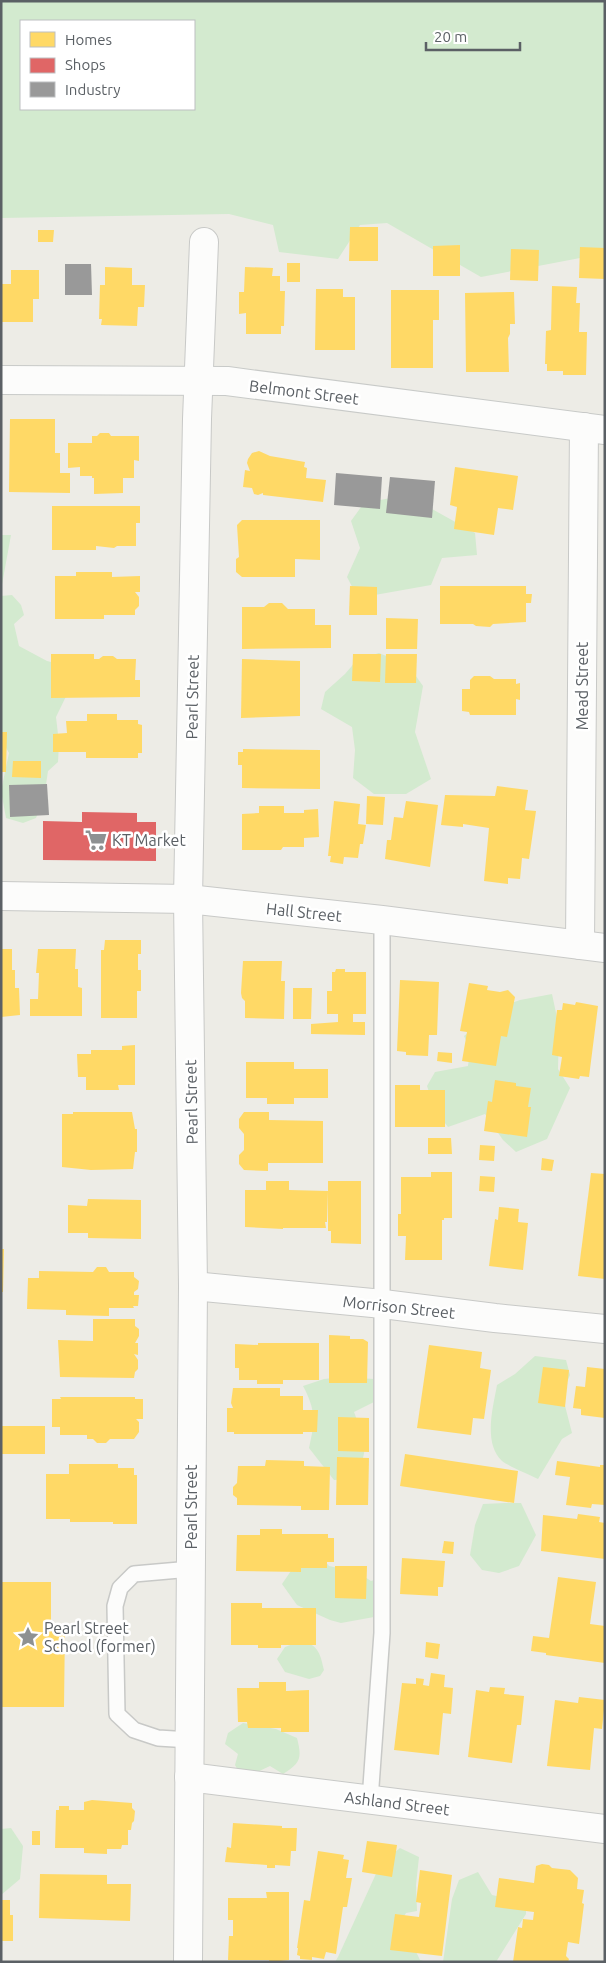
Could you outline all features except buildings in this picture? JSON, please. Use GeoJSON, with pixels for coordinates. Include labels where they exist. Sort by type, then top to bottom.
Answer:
{"type":"FeatureCollection","features":[{"type":"Feature","properties":{"kind":"street","name":"Pearl Street"},"geometry":{"type":"LineString","coordinates":[[188,1962],[193,1286],[188,900],[197,419],[204,242]]}},
{"type":"Feature","properties":{"kind":"street","name":"Belmont Street"},"geometry":{"type":"LineString","coordinates":[[1,380],[200,380],[227,382],[595,428]]}},
{"type":"Feature","properties":{"kind":"street","name":"Mead Street"},"geometry":{"type":"LineString","coordinates":[[592,947],[595,428]]}},
{"type":"Feature","properties":{"kind":"street","name":"Hall Street"},"geometry":{"type":"LineString","coordinates":[[1,896],[188,900],[382,920],[592,947]]}},
{"type":"Feature","properties":{"kind":"street","name":"Morrison Street"},"geometry":{"type":"LineString","coordinates":[[193,1286],[383,1304],[605,1329]]}},
{"type":"Feature","properties":{"kind":"street","name":"Ashland Street"},"geometry":{"type":"LineString","coordinates":[[189,1777],[605,1829]]}},
{"type":"Feature","properties":{"kind":"lane"},"geometry":{"type":"LineString","coordinates":[[370,1800],[382,1633],[382,920]]}},
{"type":"Feature","properties":{"kind":"lane"},"geometry":{"type":"LineString","coordinates":[[190,1740],[158,1738],[134,1730],[117,1714],[115,1606],[120,1588],[134,1574],[191,1569]]}},
{"type":"Feature","properties":{"kind":"green space"},"geometry":{"type":"Polygon","coordinates":[[[1,1],[605,1],[605,259],[601,254],[481,277],[387,223],[360,225],[338,259],[279,252],[273,225],[229,214],[1,218],[1,1]]]}},
{"type":"Feature","properties":{"kind":"green space"},"geometry":{"type":"Polygon","coordinates":[[[407,495],[475,533],[477,555],[442,558],[431,585],[358,598],[347,577],[360,548],[351,521],[364,503],[407,495]]]}},
{"type":"Feature","properties":{"kind":"green space"},"geometry":{"type":"Polygon","coordinates":[[[1,535],[11,535],[1,590],[1,535]]]}},
{"type":"Feature","properties":{"kind":"green space"},"geometry":{"type":"Polygon","coordinates":[[[12,595],[21,605],[24,615],[14,624],[19,646],[47,661],[68,666],[72,684],[56,717],[59,743],[58,762],[48,771],[44,798],[36,818],[23,823],[6,818],[1,791],[9,753],[1,738],[1,596],[12,595]]]}},
{"type":"Feature","properties":{"kind":"green space"},"geometry":{"type":"Polygon","coordinates":[[[379,653],[408,665],[423,686],[415,732],[431,779],[406,794],[374,794],[353,778],[355,750],[352,727],[321,709],[325,692],[357,660],[379,653]]]}},
{"type":"Feature","properties":{"kind":"green space"},"geometry":{"type":"Polygon","coordinates":[[[552,994],[559,1027],[558,1069],[570,1088],[547,1139],[516,1152],[503,1140],[485,1114],[448,1127],[435,1110],[427,1086],[435,1072],[468,1066],[470,1049],[464,1036],[500,1007],[520,1000],[552,994]]]}},
{"type":"Feature","properties":{"kind":"green space"},"geometry":{"type":"Polygon","coordinates":[[[535,1356],[566,1360],[570,1375],[562,1394],[572,1433],[562,1439],[538,1479],[502,1461],[496,1454],[491,1435],[492,1414],[497,1385],[515,1374],[535,1356]]]}},
{"type":"Feature","properties":{"kind":"green space"},"geometry":{"type":"Polygon","coordinates":[[[343,1377],[374,1379],[378,1385],[374,1402],[354,1412],[364,1446],[364,1454],[358,1470],[351,1479],[334,1480],[309,1448],[313,1416],[310,1402],[303,1386],[324,1379],[343,1377]]]}},
{"type":"Feature","properties":{"kind":"green space"},"geometry":{"type":"Polygon","coordinates":[[[521,1503],[536,1535],[519,1566],[499,1573],[482,1570],[470,1555],[475,1525],[483,1504],[521,1503]]]}},
{"type":"Feature","properties":{"kind":"green space"},"geometry":{"type":"Polygon","coordinates":[[[319,1554],[329,1566],[357,1572],[371,1581],[380,1578],[374,1617],[341,1623],[297,1605],[282,1584],[293,1568],[319,1554]]]}},
{"type":"Feature","properties":{"kind":"green space"},"geometry":{"type":"Polygon","coordinates":[[[304,1640],[313,1646],[320,1655],[324,1670],[320,1676],[309,1679],[285,1672],[277,1659],[285,1647],[304,1640]]]}},
{"type":"Feature","properties":{"kind":"green space"},"geometry":{"type":"Polygon","coordinates":[[[243,1723],[276,1729],[297,1738],[300,1755],[297,1763],[283,1774],[270,1766],[251,1775],[241,1776],[235,1765],[238,1754],[225,1744],[228,1733],[243,1723]]]}},
{"type":"Feature","properties":{"kind":"green space"},"geometry":{"type":"Polygon","coordinates":[[[11,1828],[23,1846],[20,1879],[1,1895],[1,1829],[11,1828]]]}},
{"type":"Feature","properties":{"kind":"green space"},"geometry":{"type":"Polygon","coordinates":[[[400,1848],[419,1857],[416,1885],[417,1911],[406,1913],[401,1921],[420,1960],[427,1962],[335,1962],[380,1865],[400,1848]]]}},
{"type":"Feature","properties":{"kind":"green space"},"geometry":{"type":"Polygon","coordinates":[[[478,1872],[492,1895],[501,1897],[526,1895],[526,1914],[496,1962],[443,1962],[452,1899],[459,1880],[478,1872]]]}},
{"type":"Feature","properties":{"kind":"place","name":"KT Market"},"geometry":{"type":"Point","coordinates":[96,840]}},
{"type":"Feature","properties":{"kind":"place","name":"Pearl Street School (former)"},"geometry":{"type":"Point","coordinates":[28,1637]}}]}
